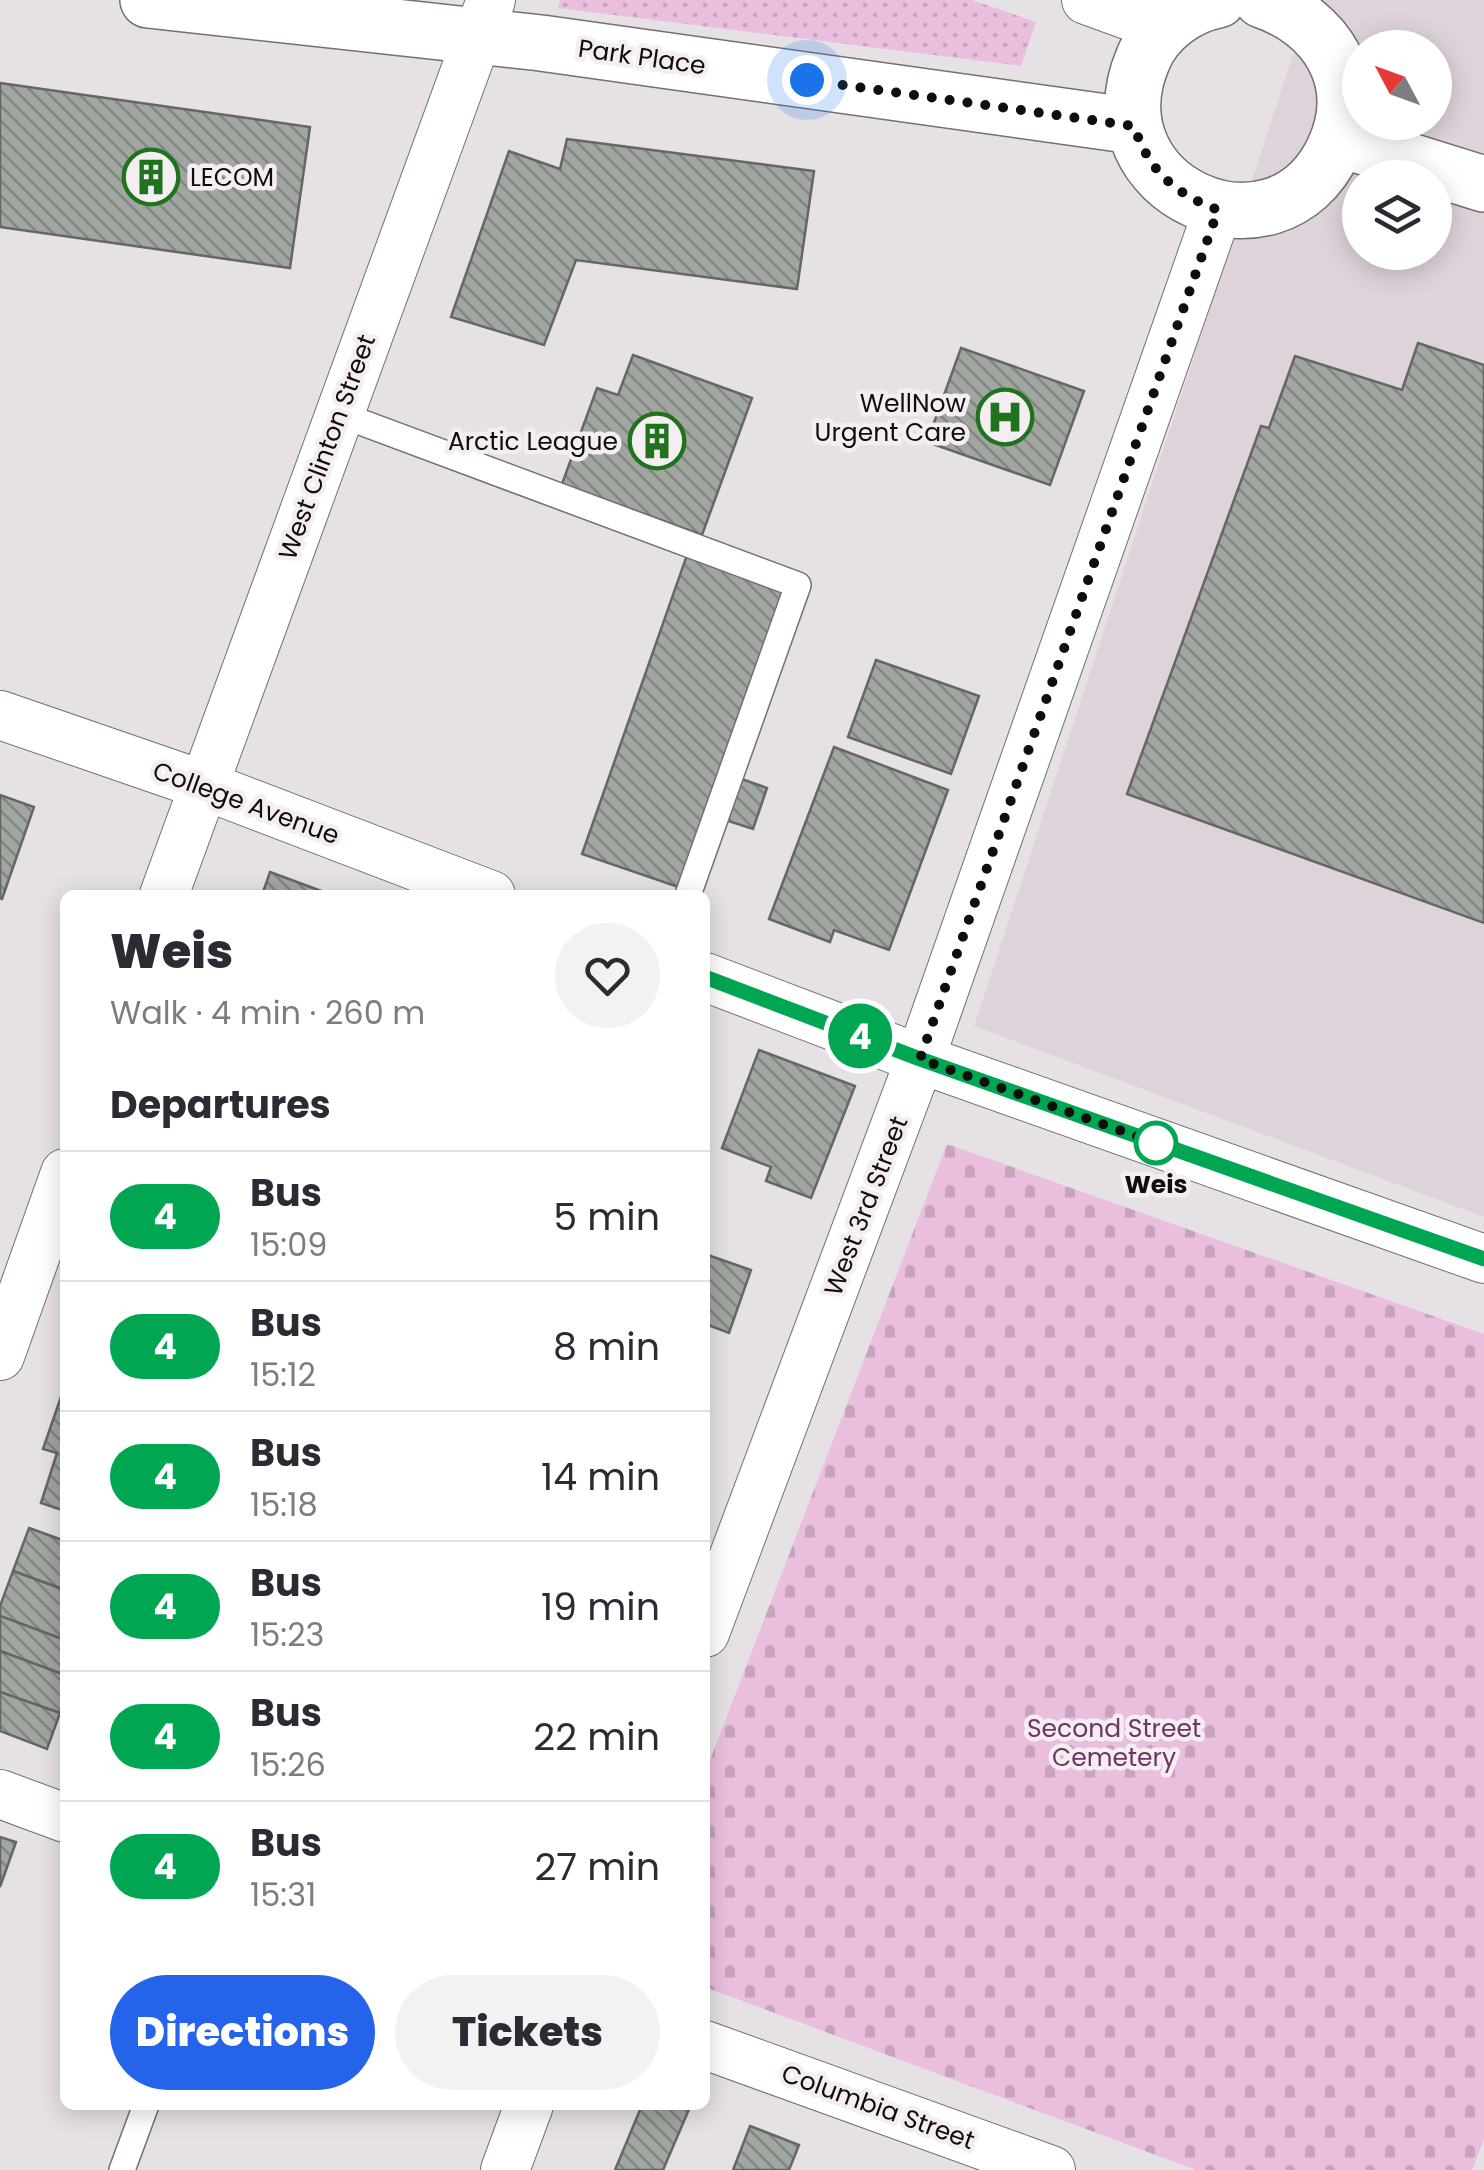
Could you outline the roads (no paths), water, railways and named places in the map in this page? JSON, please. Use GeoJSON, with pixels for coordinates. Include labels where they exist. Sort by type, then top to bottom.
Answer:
{"type":"FeatureCollection","features":[{"type":"Feature","properties":{"kind":"main road","name":"Park Place"},"geometry":{"type":"LineString","coordinates":[[148,0],[484,19],[560,46],[1134,126]]}},
{"type":"Feature","properties":{"kind":"main road"},"geometry":{"type":"LineString","coordinates":[[1218,0],[1184,12],[1163,28],[1147,49],[1136,74],[1132,99],[1134,126],[1155,171],[1173,189],[1218,210],[1244,211],[1292,196],[1328,162],[1339,138],[1344,88],[1337,63],[1325,41],[1307,22],[1279,3]]}},
{"type":"Feature","properties":{"kind":"main road"},"geometry":{"type":"LineString","coordinates":[[1339,138],[1484,184]]}},
{"type":"Feature","properties":{"kind":"street"},"geometry":{"type":"LineString","coordinates":[[1086,0],[1163,28]]}},
{"type":"Feature","properties":{"kind":"street","name":"West Clinton Street"},"geometry":{"type":"LineString","coordinates":[[166,890],[484,19]]}},
{"type":"Feature","properties":{"kind":"street","name":"West 3rd Street"},"geometry":{"type":"LineString","coordinates":[[710,1620],[920,1059],[1218,210]]}},
{"type":"Feature","properties":{"kind":"street","name":"College Avenue"},"geometry":{"type":"LineString","coordinates":[[0,715],[202,785],[477,890]]}},
{"type":"Feature","properties":{"kind":"street"},"geometry":{"type":"LineString","coordinates":[[710,979],[920,1059],[1484,1259]]}},
{"type":"Feature","properties":{"kind":"street"},"geometry":{"type":"LineString","coordinates":[[0,1356],[60,1188]]}},
{"type":"Feature","properties":{"kind":"street"},"geometry":{"type":"LineString","coordinates":[[0,1794],[60,1816]]}},
{"type":"Feature","properties":{"kind":"street","name":"Columbia Street"},"geometry":{"type":"LineString","coordinates":[[710,2046],[999,2161],[1051,2170]]}},
{"type":"Feature","properties":{"kind":"street"},"geometry":{"type":"LineString","coordinates":[[505,2170],[527,2110]]}},
{"type":"Feature","properties":{"kind":"lane"},"geometry":{"type":"LineString","coordinates":[[339,414],[798,585],[690,890]]}},
{"type":"Feature","properties":{"kind":"lane"},"geometry":{"type":"LineString","coordinates":[[122,2170],[144,2110]]}},
{"type":"Feature","properties":{"kind":"place","name":"LECOM"},"geometry":{"type":"Point","coordinates":[151,177]}},
{"type":"Feature","properties":{"kind":"place","name":"WellNow Urgent Care"},"geometry":{"type":"Point","coordinates":[1005,417]}},
{"type":"Feature","properties":{"kind":"place","name":"Arctic League"},"geometry":{"type":"Point","coordinates":[657,441]}},
{"type":"Feature","properties":{"kind":"place","name":"Weis"},"geometry":{"type":"Point","coordinates":[1156,1143]}},
{"type":"Feature","properties":{"kind":"park label","name":"Second Street Cemetery"},"geometry":{"type":"Point","coordinates":[1114,1742]}}]}
